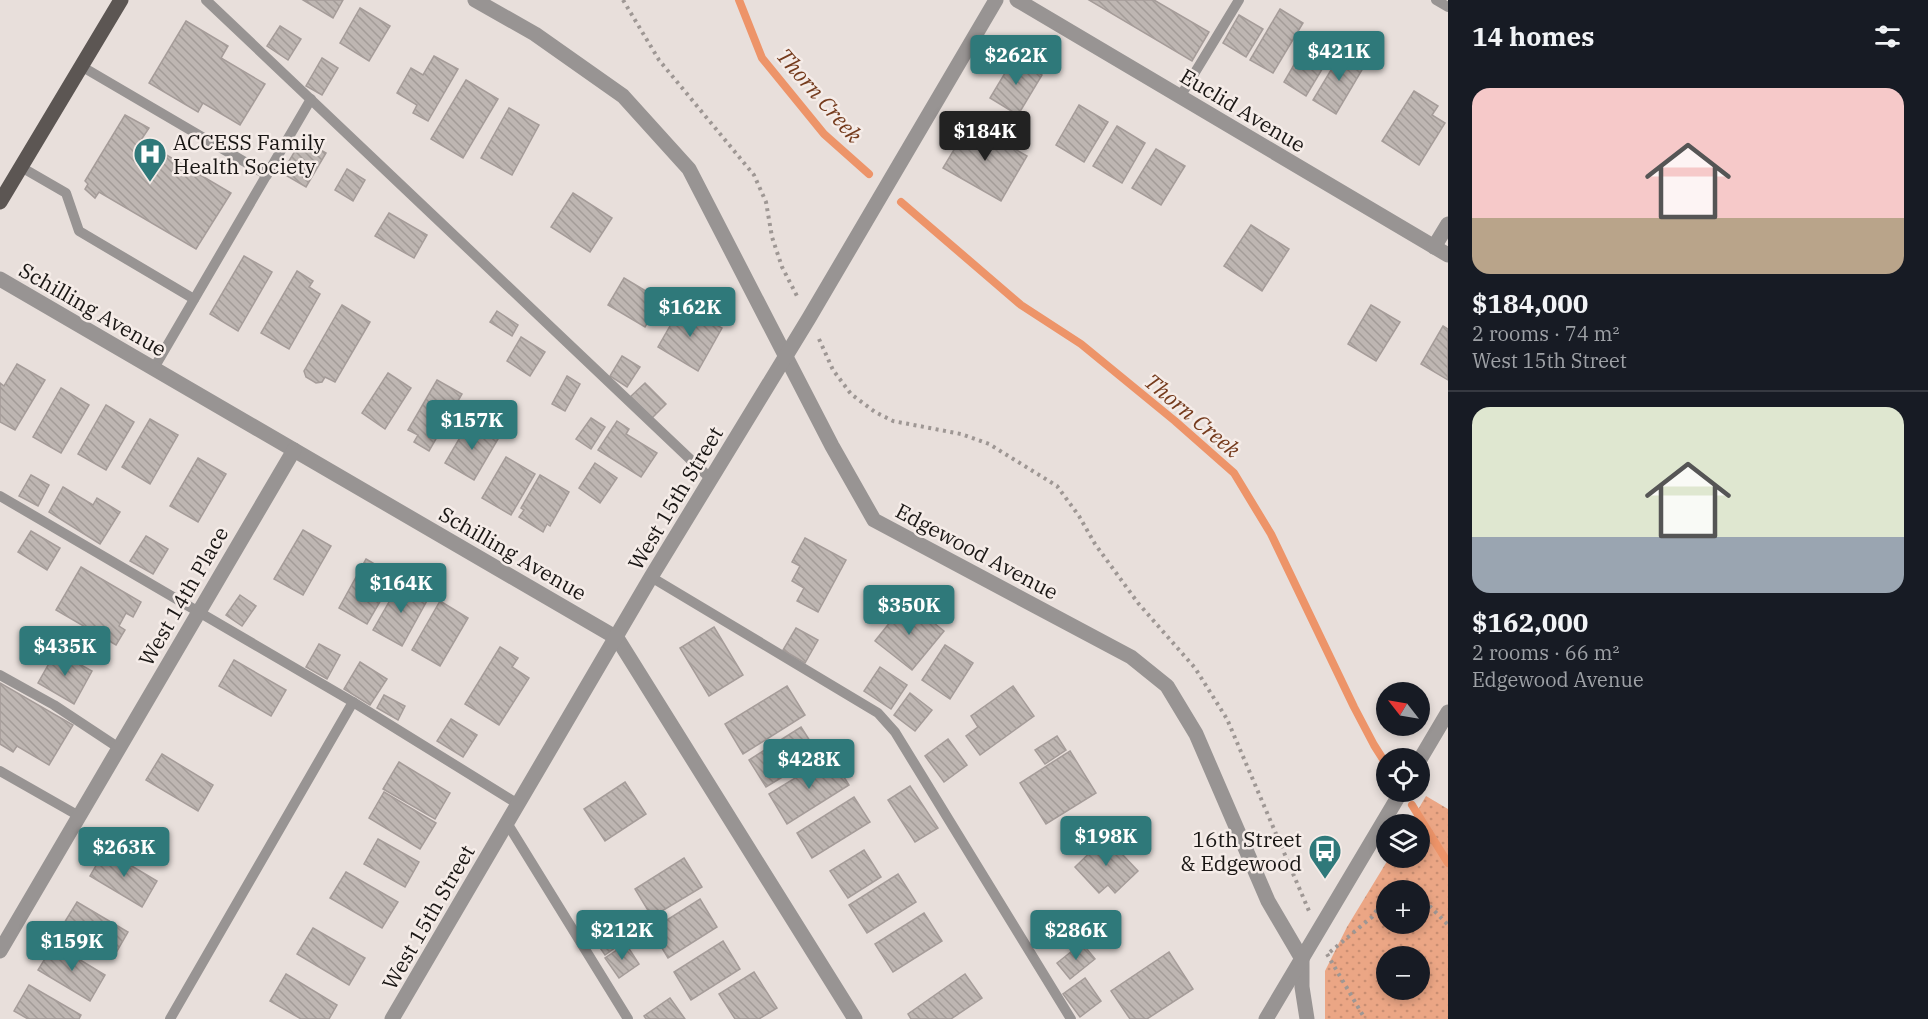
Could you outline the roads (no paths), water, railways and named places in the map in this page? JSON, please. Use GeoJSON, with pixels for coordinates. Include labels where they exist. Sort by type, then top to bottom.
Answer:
{"type":"FeatureCollection","features":[{"type":"Feature","properties":{"kind":"main road"},"geometry":{"type":"LineString","coordinates":[[0,202],[121,0]]}},
{"type":"Feature","properties":{"kind":"street","name":"Edgewood Avenue"},"geometry":{"type":"LineString","coordinates":[[475,0],[535,34],[624,96],[689,169],[785,357],[874,520],[1131,657],[1167,686],[1196,734],[1268,901],[1302,959],[1302,987],[1307,1019]]}},
{"type":"Feature","properties":{"kind":"street","name":"West 15th Street"},"geometry":{"type":"LineString","coordinates":[[392,1019],[651,577],[785,357],[996,0]]}},
{"type":"Feature","properties":{"kind":"street","name":"Euclid Avenue"},"geometry":{"type":"LineString","coordinates":[[1017,0],[1441,251]]}},
{"type":"Feature","properties":{"kind":"street"},"geometry":{"type":"LineString","coordinates":[[1441,251],[1448,224]]}},
{"type":"Feature","properties":{"kind":"street","name":"Schilling Avenue"},"geometry":{"type":"LineString","coordinates":[[0,279],[617,638],[855,1019]]}},
{"type":"Feature","properties":{"kind":"street","name":"West 14th Place"},"geometry":{"type":"LineString","coordinates":[[0,951],[294,450]]}},
{"type":"Feature","properties":{"kind":"street"},"geometry":{"type":"LineString","coordinates":[[1427,748],[1448,712]]}},
{"type":"Feature","properties":{"kind":"street"},"geometry":{"type":"LineString","coordinates":[[1266,1019],[1395,802]]}},
{"type":"Feature","properties":{"kind":"lane"},"geometry":{"type":"LineString","coordinates":[[206,0],[711,479]]}},
{"type":"Feature","properties":{"kind":"lane"},"geometry":{"type":"LineString","coordinates":[[1180,97],[1239,0]]}},
{"type":"Feature","properties":{"kind":"lane"},"geometry":{"type":"LineString","coordinates":[[1436,0],[1448,7]]}},
{"type":"Feature","properties":{"kind":"lane"},"geometry":{"type":"LineString","coordinates":[[81,66],[267,175]]}},
{"type":"Feature","properties":{"kind":"lane"},"geometry":{"type":"LineString","coordinates":[[154,368],[311,99]]}},
{"type":"Feature","properties":{"kind":"lane"},"geometry":{"type":"LineString","coordinates":[[21,167],[66,193],[80,231],[194,299]]}},
{"type":"Feature","properties":{"kind":"lane"},"geometry":{"type":"LineString","coordinates":[[0,496],[353,702],[518,804]]}},
{"type":"Feature","properties":{"kind":"lane"},"geometry":{"type":"LineString","coordinates":[[651,577],[878,713],[895,732],[1071,1019]]}},
{"type":"Feature","properties":{"kind":"lane"},"geometry":{"type":"LineString","coordinates":[[0,675],[54,705],[119,748]]}},
{"type":"Feature","properties":{"kind":"lane"},"geometry":{"type":"LineString","coordinates":[[170,1019],[353,702]]}},
{"type":"Feature","properties":{"kind":"lane"},"geometry":{"type":"LineString","coordinates":[[0,771],[79,816]]}},
{"type":"Feature","properties":{"kind":"lane"},"geometry":{"type":"LineString","coordinates":[[507,823],[622,1016]]}},
{"type":"Feature","properties":{"kind":"waterway","name":"Thorn Creek"},"geometry":{"type":"LineString","coordinates":[[739,0],[762,58],[824,134],[869,174]]}},
{"type":"Feature","properties":{"kind":"waterway","name":"Thorn Creek"},"geometry":{"type":"LineString","coordinates":[[901,202],[1021,305],[1081,344],[1234,473],[1271,534],[1376,748]]}},
{"type":"Feature","properties":{"kind":"waterway","name":"Thorn Creek"},"geometry":{"type":"LineString","coordinates":[[1412,805],[1448,863]]}},
{"type":"Feature","properties":{"kind":"place","name":"ACCESS Family Health Society"},"geometry":{"type":"Point","coordinates":[150,183]}},
{"type":"Feature","properties":{"kind":"place","name":"16th Street & Edgewood"},"geometry":{"type":"Point","coordinates":[1325,880]}}]}
